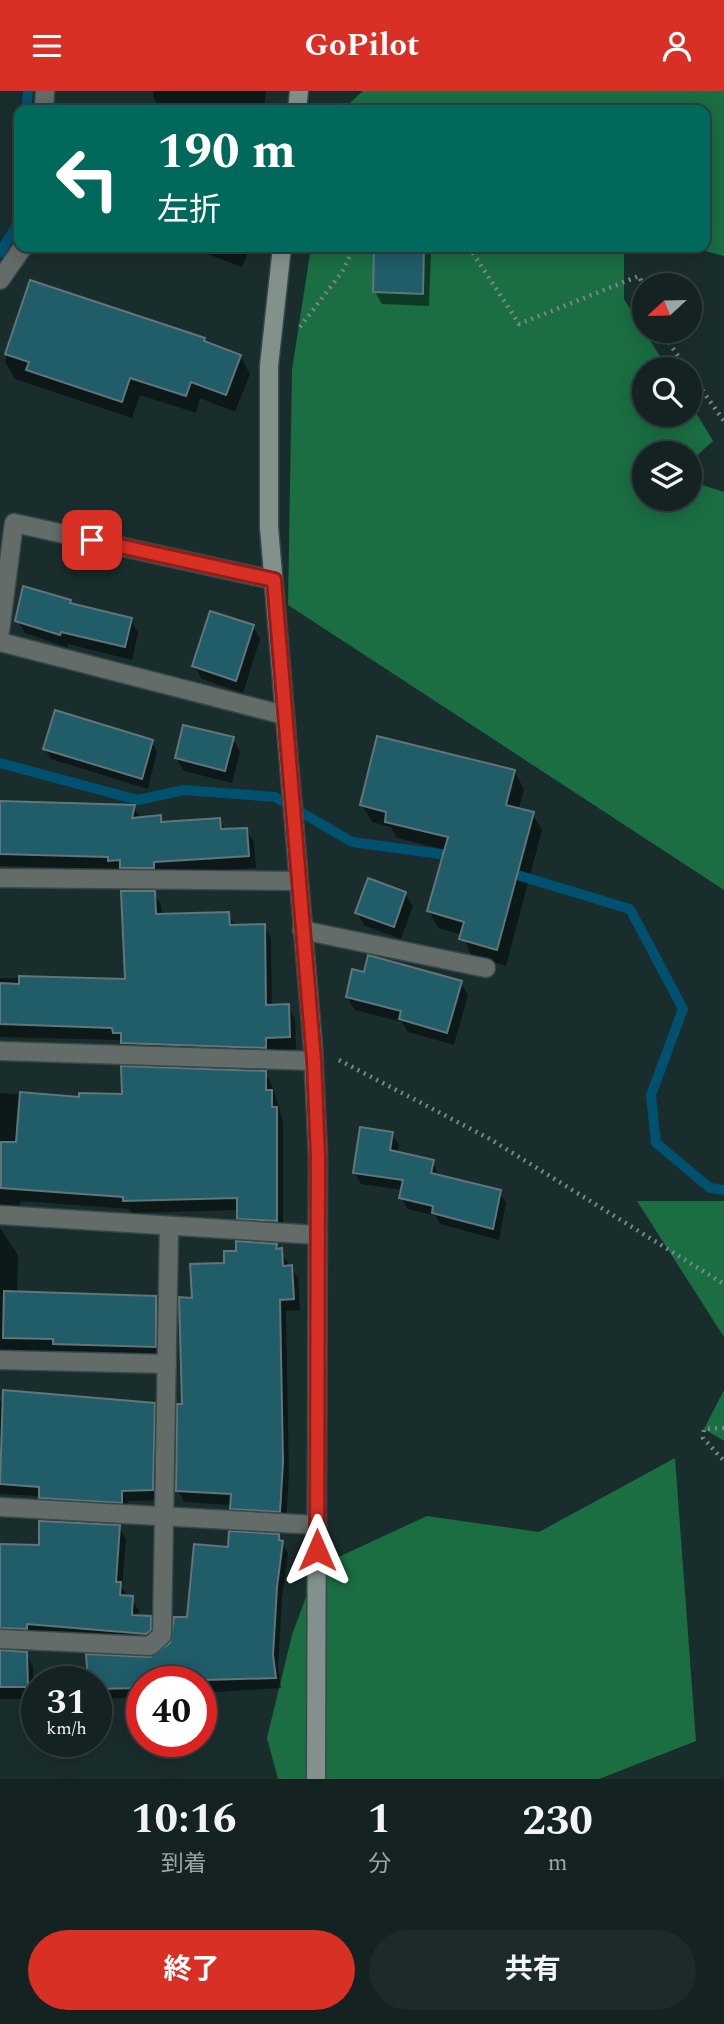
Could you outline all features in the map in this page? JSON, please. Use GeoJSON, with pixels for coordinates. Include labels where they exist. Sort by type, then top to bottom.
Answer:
{"type":"FeatureCollection","features":[{"type":"Feature","properties":{"kind":"street"},"geometry":{"type":"LineString","coordinates":[[0,280],[20,252]]}},
{"type":"Feature","properties":{"kind":"street"},"geometry":{"type":"LineString","coordinates":[[281,252],[269,366],[269,527],[314,1054],[318,1235],[316,1779]]}},
{"type":"Feature","properties":{"kind":"street"},"geometry":{"type":"LineString","coordinates":[[0,631],[15,523],[274,580]]}},
{"type":"Feature","properties":{"kind":"street"},"geometry":{"type":"LineString","coordinates":[[0,642],[284,715]]}},
{"type":"Feature","properties":{"kind":"street"},"geometry":{"type":"LineString","coordinates":[[0,878],[298,881]]}},
{"type":"Feature","properties":{"kind":"street"},"geometry":{"type":"LineString","coordinates":[[302,930],[486,968]]}},
{"type":"Feature","properties":{"kind":"street"},"geometry":{"type":"LineString","coordinates":[[0,1051],[314,1054]]}},
{"type":"Feature","properties":{"kind":"street"},"geometry":{"type":"LineString","coordinates":[[0,1215],[318,1235]]}},
{"type":"Feature","properties":{"kind":"street"},"geometry":{"type":"LineString","coordinates":[[0,1639],[150,1646],[162,1636],[169,1226]]}},
{"type":"Feature","properties":{"kind":"street"},"geometry":{"type":"LineString","coordinates":[[0,1360],[167,1364]]}},
{"type":"Feature","properties":{"kind":"street"},"geometry":{"type":"LineString","coordinates":[[0,1507],[317,1525]]}},
{"type":"Feature","properties":{"kind":"path"},"geometry":{"type":"LineString","coordinates":[[269,366],[342,272],[352,252]]}},
{"type":"Feature","properties":{"kind":"path"},"geometry":{"type":"LineString","coordinates":[[472,252],[519,324],[632,279]]}},
{"type":"Feature","properties":{"kind":"path"},"geometry":{"type":"LineString","coordinates":[[702,390],[724,421]]}},
{"type":"Feature","properties":{"kind":"path"},"geometry":{"type":"LineString","coordinates":[[314,1054],[490,1139],[724,1284]]}},
{"type":"Feature","properties":{"kind":"path"},"geometry":{"type":"LineString","coordinates":[[724,1428],[704,1429],[703,1438],[724,1461]]}},
{"type":"Feature","properties":{"kind":"green space"},"geometry":{"type":"Polygon","coordinates":[[[363,91],[724,91],[724,256],[709,252],[710,105],[348,105],[363,91]]]}},
{"type":"Feature","properties":{"kind":"green space"},"geometry":{"type":"Polygon","coordinates":[[[310,252],[624,252],[624,299],[632,312],[632,343],[652,343],[660,357],[632,357],[632,427],[702,427],[702,423],[713,441],[702,451],[702,441],[632,441],[632,511],[702,511],[702,485],[724,492],[724,890],[288,605],[292,370],[310,252]]]}},
{"type":"Feature","properties":{"kind":"green space"},"geometry":{"type":"Polygon","coordinates":[[[637,1201],[724,1201],[724,1337],[637,1201]]]}},
{"type":"Feature","properties":{"kind":"green space"},"geometry":{"type":"Polygon","coordinates":[[[724,1390],[724,1441],[704,1429],[724,1390]]]}},
{"type":"Feature","properties":{"kind":"green space"},"geometry":{"type":"Polygon","coordinates":[[[675,1458],[696,1741],[599,1779],[278,1779],[267,1738],[292,1635],[317,1567],[427,1516],[539,1532],[675,1458]]]}},
{"type":"Feature","properties":{"kind":"building"},"geometry":{"type":"Polygon","coordinates":[[[374,252],[424,252],[423,294],[373,292],[374,252]]]}},
{"type":"Feature","properties":{"kind":"building"},"geometry":{"type":"Polygon","coordinates":[[[30,280],[205,338],[204,341],[241,355],[226,395],[191,382],[186,396],[130,378],[122,402],[26,370],[29,362],[5,354],[30,280]]]}},
{"type":"Feature","properties":{"kind":"building"},"geometry":{"type":"Polygon","coordinates":[[[23,586],[71,600],[70,603],[132,618],[125,647],[61,632],[60,635],[15,621],[23,586]]]}},
{"type":"Feature","properties":{"kind":"building"},"geometry":{"type":"Polygon","coordinates":[[[210,611],[254,625],[236,681],[192,666],[210,611]]]}},
{"type":"Feature","properties":{"kind":"building"},"geometry":{"type":"Polygon","coordinates":[[[55,710],[153,740],[142,779],[43,749],[55,710]]]}},
{"type":"Feature","properties":{"kind":"building"},"geometry":{"type":"Polygon","coordinates":[[[183,725],[234,737],[225,771],[175,758],[183,725]]]}},
{"type":"Feature","properties":{"kind":"building"},"geometry":{"type":"Polygon","coordinates":[[[377,736],[515,770],[506,805],[534,812],[497,950],[459,939],[464,922],[427,911],[448,837],[385,822],[386,812],[360,805],[377,736]]]}},
{"type":"Feature","properties":{"kind":"building"},"geometry":{"type":"Polygon","coordinates":[[[0,801],[135,805],[132,818],[161,815],[161,822],[220,818],[221,829],[247,828],[249,856],[154,862],[154,868],[120,868],[120,860],[108,861],[108,857],[0,854],[0,801]]]}},
{"type":"Feature","properties":{"kind":"building"},"geometry":{"type":"Polygon","coordinates":[[[368,878],[406,892],[394,927],[355,913],[368,878]]]}},
{"type":"Feature","properties":{"kind":"building"},"geometry":{"type":"Polygon","coordinates":[[[121,891],[155,891],[156,914],[229,912],[230,925],[265,924],[266,1005],[289,1004],[290,1037],[266,1038],[266,1048],[121,1043],[121,1033],[113,1033],[112,1028],[0,1024],[0,983],[19,984],[19,976],[125,979],[121,891]]]}},
{"type":"Feature","properties":{"kind":"building"},"geometry":{"type":"Polygon","coordinates":[[[368,955],[462,981],[447,1033],[399,1019],[401,1011],[346,997],[352,969],[364,972],[368,955]]]}},
{"type":"Feature","properties":{"kind":"building"},"geometry":{"type":"Polygon","coordinates":[[[121,1066],[266,1071],[266,1090],[272,1090],[272,1107],[277,1107],[277,1221],[237,1219],[237,1198],[123,1201],[123,1197],[1,1188],[1,1142],[16,1142],[20,1092],[79,1097],[79,1093],[122,1094],[121,1066]]]}},
{"type":"Feature","properties":{"kind":"building"},"geometry":{"type":"Polygon","coordinates":[[[360,1127],[393,1132],[390,1150],[434,1160],[431,1173],[501,1190],[493,1229],[432,1213],[433,1206],[399,1198],[403,1180],[353,1173],[360,1127]]]}},
{"type":"Feature","properties":{"kind":"building"},"geometry":{"type":"Polygon","coordinates":[[[236,1241],[277,1244],[276,1249],[282,1248],[283,1266],[292,1265],[294,1299],[280,1300],[283,1463],[280,1512],[230,1509],[231,1494],[176,1491],[177,1404],[182,1404],[179,1297],[192,1298],[190,1264],[224,1263],[224,1251],[236,1251],[236,1241]]]}},
{"type":"Feature","properties":{"kind":"building"},"geometry":{"type":"Polygon","coordinates":[[[4,1291],[156,1296],[156,1347],[53,1344],[53,1339],[3,1338],[4,1291]]]}},
{"type":"Feature","properties":{"kind":"building"},"geometry":{"type":"Polygon","coordinates":[[[3,1390],[155,1403],[153,1490],[122,1491],[122,1503],[39,1498],[39,1487],[0,1484],[3,1390]]]}},
{"type":"Feature","properties":{"kind":"building"},"geometry":{"type":"Polygon","coordinates":[[[39,1521],[120,1525],[116,1582],[121,1582],[120,1595],[133,1596],[132,1615],[151,1616],[151,1630],[146,1634],[27,1624],[27,1629],[0,1628],[0,1544],[39,1545],[39,1521]]]}},
{"type":"Feature","properties":{"kind":"building"},"geometry":{"type":"Polygon","coordinates":[[[229,1531],[279,1534],[279,1540],[283,1541],[273,1655],[276,1678],[217,1680],[217,1666],[126,1666],[126,1688],[112,1689],[112,1666],[87,1666],[86,1654],[150,1657],[170,1643],[174,1617],[187,1617],[194,1544],[228,1547],[229,1531]]]}},
{"type":"Feature","properties":{"kind":"building"},"geometry":{"type":"Polygon","coordinates":[[[0,1650],[27,1652],[27,1666],[21,1666],[21,1687],[0,1687],[0,1650]]]}},
{"type":"Feature","properties":{"kind":"waterway"},"geometry":{"type":"LineString","coordinates":[[27,105],[28,91]]}},
{"type":"Feature","properties":{"kind":"waterway"},"geometry":{"type":"LineString","coordinates":[[0,253],[14,230]]}},
{"type":"Feature","properties":{"kind":"waterway"},"geometry":{"type":"LineString","coordinates":[[0,763],[138,800],[184,790],[275,797],[352,842],[455,856]]}},
{"type":"Feature","properties":{"kind":"waterway"},"geometry":{"type":"LineString","coordinates":[[504,871],[630,909],[683,1009],[651,1095],[656,1143],[710,1188],[724,1190]]}},
{"type":"Feature","properties":{"kind":"route"},"geometry":{"type":"LineString","coordinates":[[92,540],[274,580],[314,1061],[318,1157],[317,1550]]}}]}
